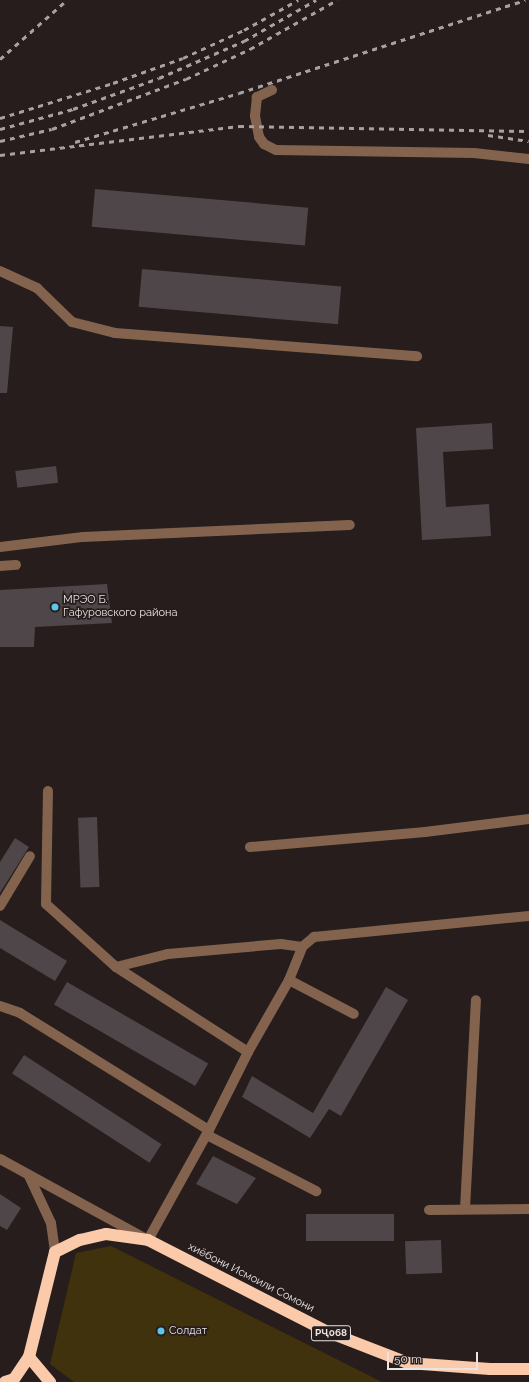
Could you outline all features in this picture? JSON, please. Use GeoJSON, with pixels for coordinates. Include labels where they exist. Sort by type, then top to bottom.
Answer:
{"type":"FeatureCollection","features":[{"type":"Feature","properties":{"kind":"highway","name":"РҶ068"},"geometry":{"type":"LineString","coordinates":[[55,1252],[80,1240],[106,1234],[148,1240]]}},
{"type":"Feature","properties":{"kind":"highway","name":"хиёбони Исмоили Сомони"},"geometry":{"type":"LineString","coordinates":[[148,1240],[328,1332],[408,1364],[490,1369],[529,1368]]}},
{"type":"Feature","properties":{"kind":"highway"},"geometry":{"type":"LineString","coordinates":[[5,1382],[14,1379],[29,1357],[55,1252]]}},
{"type":"Feature","properties":{"kind":"highway"},"geometry":{"type":"LineString","coordinates":[[29,1357],[50,1382]]}},
{"type":"Feature","properties":{"kind":"street"},"geometry":{"type":"LineString","coordinates":[[272,90],[257,97],[255,116],[259,137],[264,144],[276,150],[474,153],[529,158]]}},
{"type":"Feature","properties":{"kind":"street"},"geometry":{"type":"LineString","coordinates":[[0,271],[37,288],[72,322],[115,333],[417,356]]}},
{"type":"Feature","properties":{"kind":"street"},"geometry":{"type":"LineString","coordinates":[[0,547],[83,538],[350,525]]}},
{"type":"Feature","properties":{"kind":"street"},"geometry":{"type":"LineString","coordinates":[[0,566],[16,565]]}},
{"type":"Feature","properties":{"kind":"street"},"geometry":{"type":"LineString","coordinates":[[48,791],[46,904],[116,967],[248,1052]]}},
{"type":"Feature","properties":{"kind":"street"},"geometry":{"type":"LineString","coordinates":[[250,847],[425,832],[529,819]]}},
{"type":"Feature","properties":{"kind":"street"},"geometry":{"type":"LineString","coordinates":[[0,906],[30,856]]}},
{"type":"Feature","properties":{"kind":"street"},"geometry":{"type":"LineString","coordinates":[[0,1159],[148,1240],[208,1133],[248,1052],[289,980],[302,947],[314,937],[324,934],[529,916]]}},
{"type":"Feature","properties":{"kind":"street"},"geometry":{"type":"LineString","coordinates":[[116,967],[168,954],[281,944],[302,947]]}},
{"type":"Feature","properties":{"kind":"street"},"geometry":{"type":"LineString","coordinates":[[289,980],[354,1014]]}},
{"type":"Feature","properties":{"kind":"street"},"geometry":{"type":"LineString","coordinates":[[465,1210],[476,1000]]}},
{"type":"Feature","properties":{"kind":"street"},"geometry":{"type":"LineString","coordinates":[[0,1006],[20,1013],[208,1133],[316,1190]]}},
{"type":"Feature","properties":{"kind":"street"},"geometry":{"type":"LineString","coordinates":[[29,1176],[50,1223],[55,1252]]}},
{"type":"Feature","properties":{"kind":"street"},"geometry":{"type":"LineString","coordinates":[[429,1210],[529,1209]]}},
{"type":"Feature","properties":{"kind":"shaded area"},"geometry":{"type":"Polygon","coordinates":[[[111,1246],[382,1382],[74,1382],[50,1364],[76,1253],[111,1246]]]}},
{"type":"Feature","properties":{"kind":"building"},"geometry":{"type":"Polygon","coordinates":[[[95,189],[308,208],[305,246],[92,227],[95,189]]]}},
{"type":"Feature","properties":{"kind":"building"},"geometry":{"type":"Polygon","coordinates":[[[142,269],[341,286],[338,324],[139,307],[142,269]]]}},
{"type":"Feature","properties":{"kind":"building"},"geometry":{"type":"Polygon","coordinates":[[[0,326],[13,327],[7,393],[0,393],[0,326]]]}},
{"type":"Feature","properties":{"kind":"building"},"geometry":{"type":"Polygon","coordinates":[[[492,423],[493,449],[443,452],[446,507],[489,504],[491,536],[422,540],[416,428],[492,423]]]}},
{"type":"Feature","properties":{"kind":"building"},"geometry":{"type":"Polygon","coordinates":[[[56,466],[58,483],[17,488],[15,471],[56,466]]]}},
{"type":"Feature","properties":{"kind":"building","name":"МРЭО Б. Гафуровского района"},"geometry":{"type":"Polygon","coordinates":[[[107,584],[112,623],[35,627],[34,647],[0,647],[0,590],[107,584]]]}},
{"type":"Feature","properties":{"kind":"building"},"geometry":{"type":"Polygon","coordinates":[[[97,817],[99,887],[80,888],[78,818],[97,817]]]}},
{"type":"Feature","properties":{"kind":"building"},"geometry":{"type":"Polygon","coordinates":[[[15,838],[29,847],[0,893],[0,862],[15,838]]]}},
{"type":"Feature","properties":{"kind":"building"},"geometry":{"type":"Polygon","coordinates":[[[0,920],[67,961],[55,981],[0,948],[0,920]]]}},
{"type":"Feature","properties":{"kind":"building"},"geometry":{"type":"Polygon","coordinates":[[[67,982],[208,1064],[195,1086],[54,1005],[67,982]]]}},
{"type":"Feature","properties":{"kind":"building"},"geometry":{"type":"Polygon","coordinates":[[[386,987],[408,1000],[341,1116],[329,1109],[310,1138],[242,1097],[252,1076],[313,1113],[386,987]]]}},
{"type":"Feature","properties":{"kind":"building"},"geometry":{"type":"Polygon","coordinates":[[[24,1055],[162,1144],[150,1163],[12,1073],[24,1055]]]}},
{"type":"Feature","properties":{"kind":"building"},"geometry":{"type":"Polygon","coordinates":[[[213,1156],[256,1178],[237,1204],[196,1184],[213,1156]]]}},
{"type":"Feature","properties":{"kind":"building"},"geometry":{"type":"Polygon","coordinates":[[[0,1194],[21,1208],[7,1230],[0,1226],[0,1194]]]}},
{"type":"Feature","properties":{"kind":"building"},"geometry":{"type":"Polygon","coordinates":[[[306,1214],[394,1214],[394,1241],[306,1241],[306,1214]]]}},
{"type":"Feature","properties":{"kind":"building"},"geometry":{"type":"Polygon","coordinates":[[[441,1240],[442,1273],[406,1274],[405,1241],[441,1240]]]}},
{"type":"Feature","properties":{"kind":"railway"},"geometry":{"type":"LineString","coordinates":[[0,59],[67,0]]}},
{"type":"Feature","properties":{"kind":"railway"},"geometry":{"type":"LineString","coordinates":[[0,118],[113,83],[183,58],[244,30],[298,0]]}},
{"type":"Feature","properties":{"kind":"railway"},"geometry":{"type":"LineString","coordinates":[[0,129],[73,109],[159,78],[244,41],[316,0]]}},
{"type":"Feature","properties":{"kind":"railway"},"geometry":{"type":"LineString","coordinates":[[0,141],[52,129],[186,79],[250,49],[337,0]]}},
{"type":"Feature","properties":{"kind":"railway"},"geometry":{"type":"LineString","coordinates":[[75,142],[239,93],[525,0]]}},
{"type":"Feature","properties":{"kind":"railway"},"geometry":{"type":"LineString","coordinates":[[0,155],[239,126],[529,131]]}},
{"type":"Feature","properties":{"kind":"railway"},"geometry":{"type":"LineString","coordinates":[[488,135],[529,141]]}},
{"type":"Feature","properties":{"kind":"place","name":"МРЭО Б. Гафуровского района"},"geometry":{"type":"Point","coordinates":[55,607]}},
{"type":"Feature","properties":{"kind":"place","name":"Солдат"},"geometry":{"type":"Point","coordinates":[161,1331]}}]}
